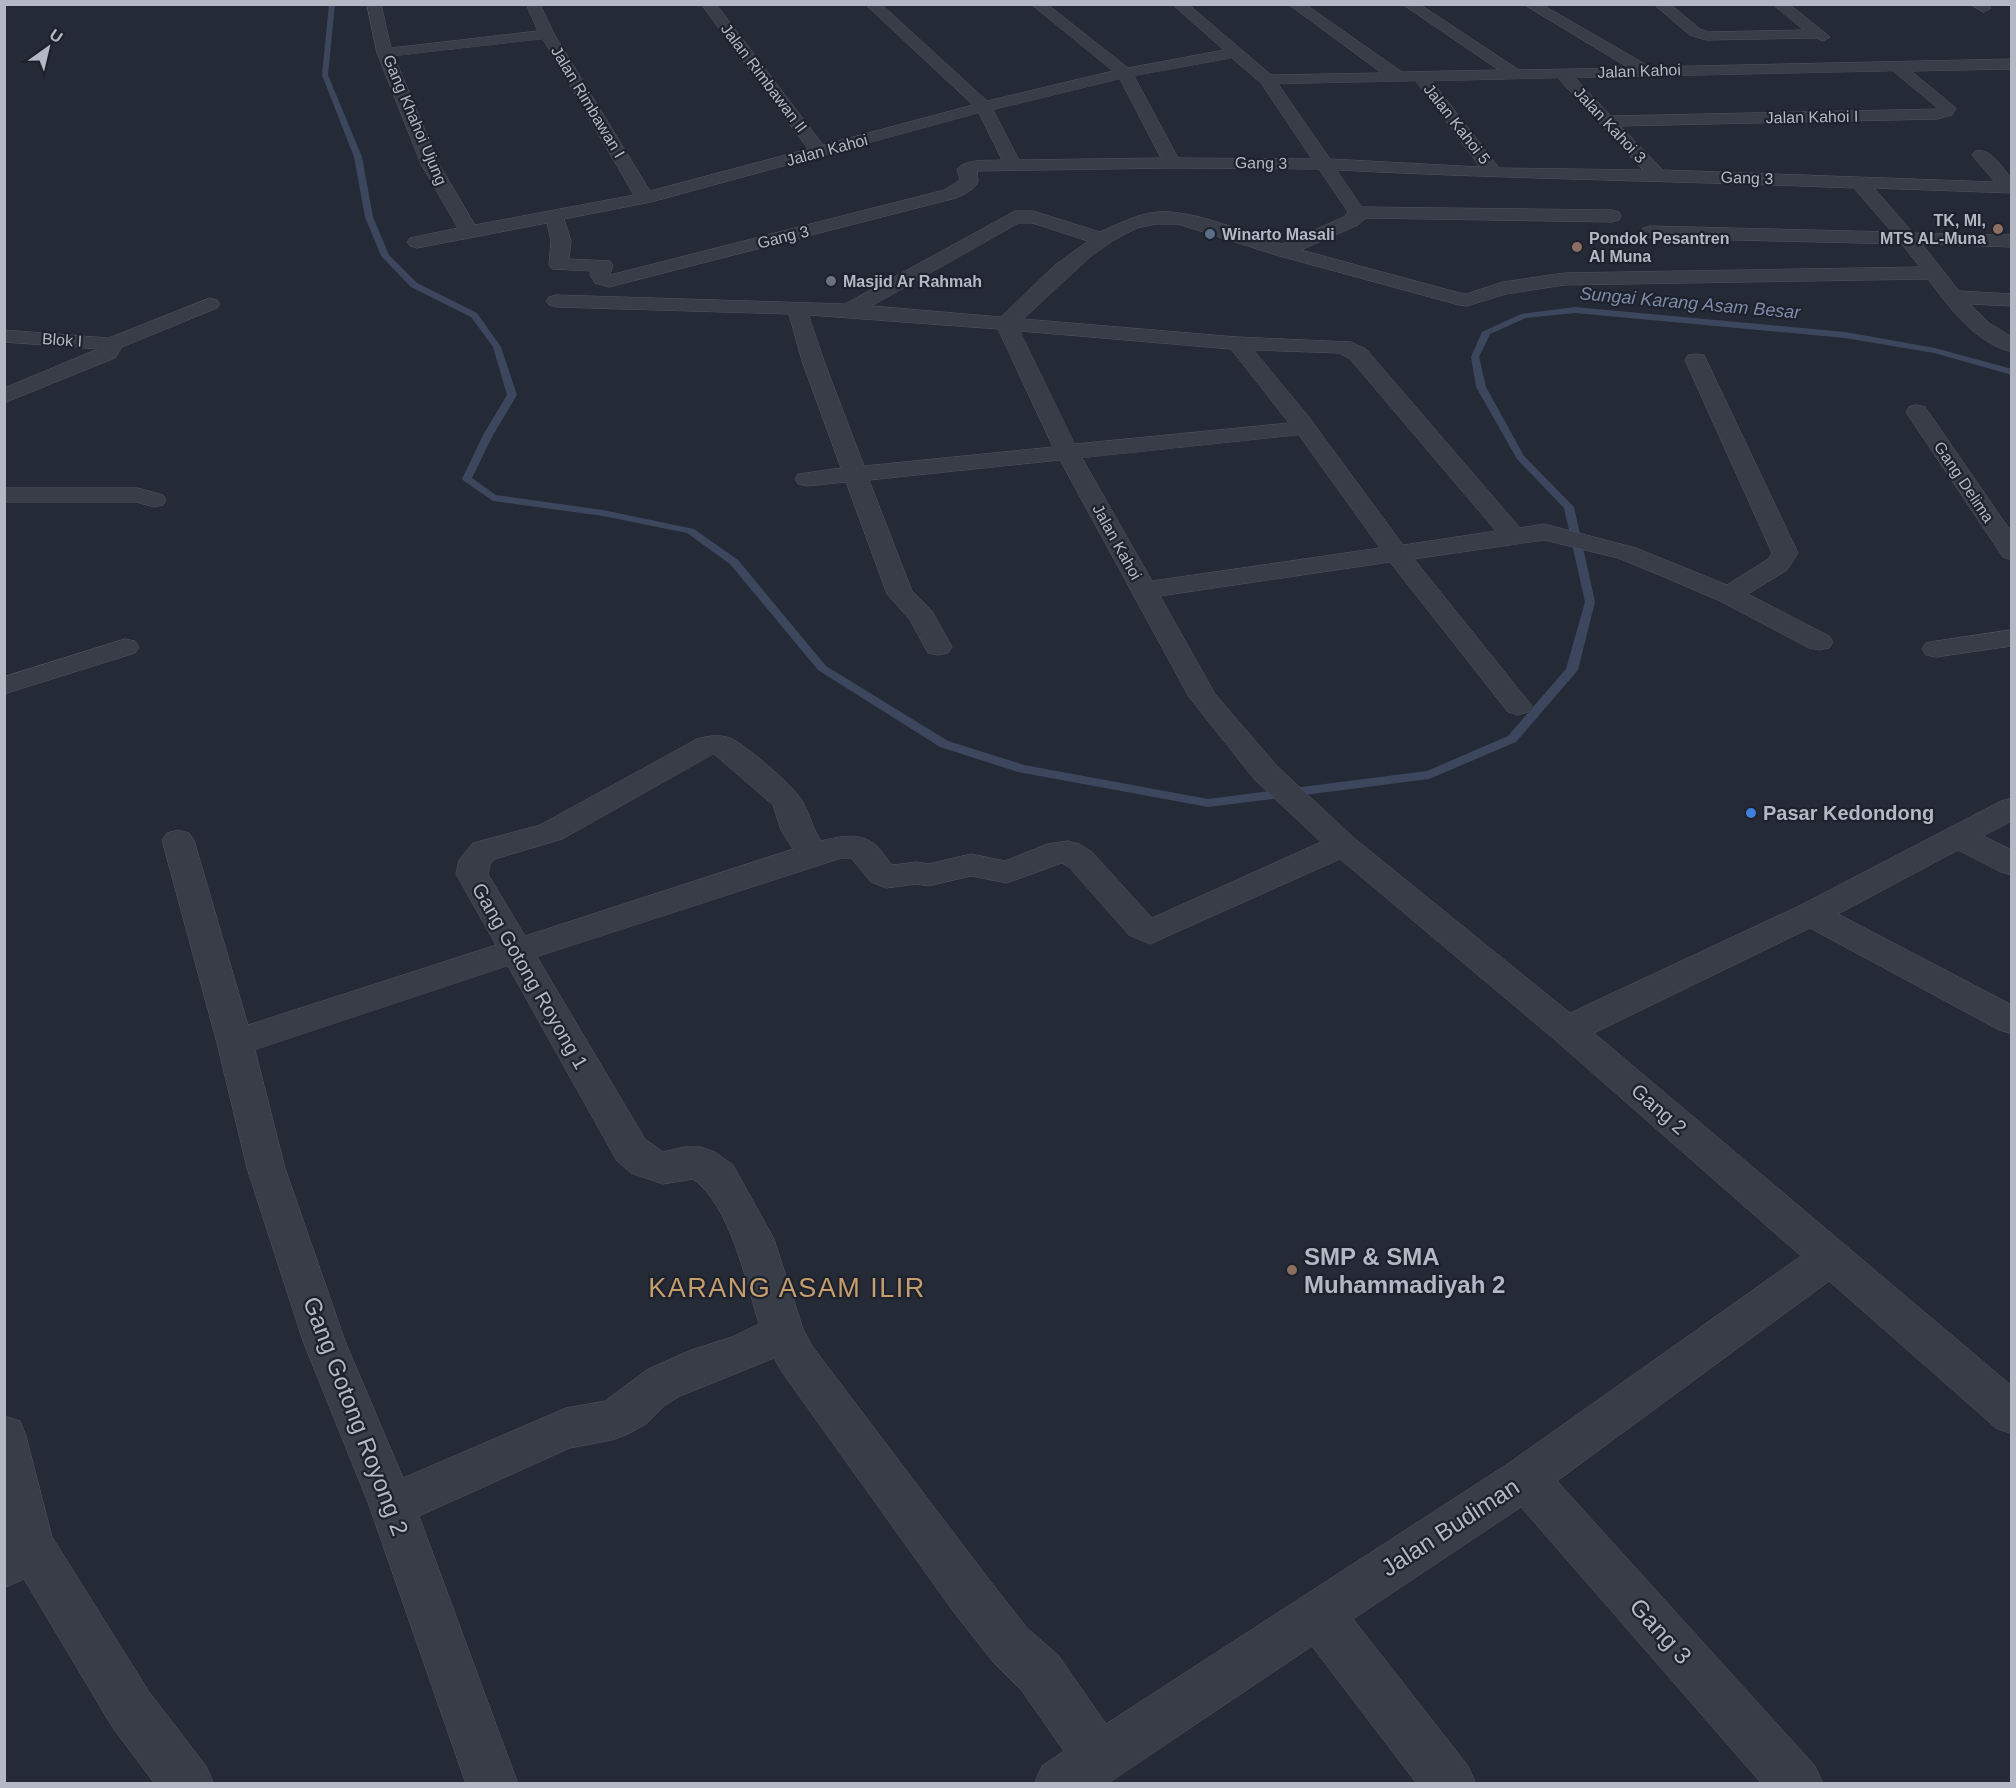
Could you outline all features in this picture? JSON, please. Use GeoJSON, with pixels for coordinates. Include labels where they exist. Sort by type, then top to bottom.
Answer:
{"type":"FeatureCollection","features":[{"type":"Feature","properties":{"kind":"street","name":"Gang Khahoi Ujung"},"geometry":{"type":"LineString","coordinates":[[374,4],[385,53],[430,164],[469,231]]}},
{"type":"Feature","properties":{"kind":"street","name":"Jalan Rimbawan I"},"geometry":{"type":"LineString","coordinates":[[533,4],[547,34],[645,198]]}},
{"type":"Feature","properties":{"kind":"street","name":"Jalan Rimbawan II"},"geometry":{"type":"LineString","coordinates":[[708,4],[819,152]]}},
{"type":"Feature","properties":{"kind":"street"},"geometry":{"type":"LineString","coordinates":[[872,4],[984,107],[1012,164]]}},
{"type":"Feature","properties":{"kind":"street"},"geometry":{"type":"LineString","coordinates":[[1038,4],[1125,73],[1172,163]]}},
{"type":"Feature","properties":{"kind":"street"},"geometry":{"type":"LineString","coordinates":[[1179,4],[1267,80],[1357,212],[1357,217],[1351,221],[1282,251]]}},
{"type":"Feature","properties":{"kind":"street"},"geometry":{"type":"LineString","coordinates":[[1294,4],[1398,77]]}},
{"type":"Feature","properties":{"kind":"street"},"geometry":{"type":"LineString","coordinates":[[1409,4],[1516,75]]}},
{"type":"Feature","properties":{"kind":"street"},"geometry":{"type":"LineString","coordinates":[[1530,4],[1646,71]]}},
{"type":"Feature","properties":{"kind":"street"},"geometry":{"type":"LineString","coordinates":[[1661,4],[1695,32],[1706,36],[1818,34]]}},
{"type":"Feature","properties":{"kind":"street"},"geometry":{"type":"LineString","coordinates":[[1780,6],[1801,5]]}},
{"type":"Feature","properties":{"kind":"street"},"geometry":{"type":"LineString","coordinates":[[1780,6],[1869,67]]}},
{"type":"Feature","properties":{"kind":"street"},"geometry":{"type":"LineString","coordinates":[[385,53],[547,34]]}},
{"type":"Feature","properties":{"kind":"street","name":"Jalan Kahoi"},"geometry":{"type":"LineString","coordinates":[[417,242],[645,198],[984,107],[1125,73],[1235,53]]}},
{"type":"Feature","properties":{"kind":"street","name":"Jalan Kahoi"},"geometry":{"type":"LineString","coordinates":[[1267,80],[2012,64]]}},
{"type":"Feature","properties":{"kind":"street","name":"Jalan Kahoi I"},"geometry":{"type":"LineString","coordinates":[[1607,121],[1946,112],[1948,108],[1896,66]]}},
{"type":"Feature","properties":{"kind":"street","name":"Jalan Kahoi 3"},"geometry":{"type":"LineString","coordinates":[[1562,74],[1658,175]]}},
{"type":"Feature","properties":{"kind":"street","name":"Jalan Kahoi 5"},"geometry":{"type":"LineString","coordinates":[[1420,76],[1494,173]]}},
{"type":"Feature","properties":{"kind":"street"},"geometry":{"type":"LineString","coordinates":[[1981,155],[2010,188]]}},
{"type":"Feature","properties":{"kind":"street","name":"Gang 3"},"geometry":{"type":"LineString","coordinates":[[554,215],[561,241],[558,264],[601,265],[603,266],[600,275],[602,279],[617,279],[950,194],[962,188],[969,181],[966,169],[1012,164],[1325,164],[1494,173],[1658,175],[2010,188]]}},
{"type":"Feature","properties":{"kind":"street"},"geometry":{"type":"LineString","coordinates":[[1859,182],[1908,238],[1933,273],[1982,328],[1996,340],[2012,346]]}},
{"type":"Feature","properties":{"kind":"street"},"geometry":{"type":"LineString","coordinates":[[1357,212],[1612,216]]}},
{"type":"Feature","properties":{"kind":"street"},"geometry":{"type":"LineString","coordinates":[[1006,324],[1062,268],[1102,239],[1151,217],[1166,216],[1180,218],[1282,251],[1467,300],[1503,288],[1564,279],[1933,273]]}},
{"type":"Feature","properties":{"kind":"street"},"geometry":{"type":"LineString","coordinates":[[849,310],[1015,217],[1033,217],[1102,239]]}},
{"type":"Feature","properties":{"kind":"street"},"geometry":{"type":"LineString","coordinates":[[1650,232],[2012,241]]}},
{"type":"Feature","properties":{"kind":"street"},"geometry":{"type":"LineString","coordinates":[[1954,297],[2012,300]]}},
{"type":"Feature","properties":{"kind":"street"},"geometry":{"type":"LineString","coordinates":[[556,301],[849,310],[1237,343],[1343,347],[1352,350],[1512,535]]}},
{"type":"Feature","properties":{"kind":"street"},"geometry":{"type":"LineString","coordinates":[[4,396],[210,304]]}},
{"type":"Feature","properties":{"kind":"street"},"geometry":{"type":"LineString","coordinates":[[797,308],[813,361],[854,475],[900,594],[922,617],[938,647]]}},
{"type":"Feature","properties":{"kind":"street","name":"Jalan Kahoi"},"geometry":{"type":"LineString","coordinates":[[1006,324],[1067,452],[1203,697],[1266,773],[1304,807]]}},
{"type":"Feature","properties":{"kind":"street","name":"Blok I"},"geometry":{"type":"LineString","coordinates":[[4,336],[108,349]]}},
{"type":"Feature","properties":{"kind":"street"},"geometry":{"type":"LineString","coordinates":[[1237,343],[1304,428],[1397,554],[1518,706]]}},
{"type":"Feature","properties":{"kind":"street"},"geometry":{"type":"LineString","coordinates":[[1696,360],[1785,553],[1778,564],[1729,595]]}},
{"type":"Feature","properties":{"kind":"street","name":"Gang Delima"},"geometry":{"type":"LineString","coordinates":[[1917,412],[2012,552]]}},
{"type":"Feature","properties":{"kind":"street"},"geometry":{"type":"LineString","coordinates":[[807,479],[1304,428]]}},
{"type":"Feature","properties":{"kind":"street"},"geometry":{"type":"LineString","coordinates":[[4,495],[138,495],[154,500]]}},
{"type":"Feature","properties":{"kind":"street"},"geometry":{"type":"LineString","coordinates":[[1144,590],[1544,532],[1627,553],[1729,595],[1819,642]]}},
{"type":"Feature","properties":{"kind":"street"},"geometry":{"type":"LineString","coordinates":[[1936,649],[2012,638]]}},
{"type":"Feature","properties":{"kind":"street"},"geometry":{"type":"LineString","coordinates":[[4,686],[125,647]]}},
{"type":"Feature","properties":{"kind":"street","name":"Gang Gotong Royong 1"},"geometry":{"type":"LineString","coordinates":[[783,1333],[754,1239],[719,1176],[701,1163],[684,1163],[663,1168],[645,1162],[631,1150],[472,874],[475,860],[484,851],[495,846],[521,842],[551,832],[578,819],[697,749],[708,745],[720,745],[730,750],[786,799],[793,812],[797,830],[813,854]]}},
{"type":"Feature","properties":{"kind":"street","name":"Gang 2"},"geometry":{"type":"LineString","coordinates":[[1304,807],[1342,845],[1567,1030],[2012,1413]]}},
{"type":"Feature","properties":{"kind":"street"},"geometry":{"type":"LineString","coordinates":[[1567,1030],[1811,914],[2012,808]]}},
{"type":"Feature","properties":{"kind":"street"},"geometry":{"type":"LineString","coordinates":[[1958,837],[2012,864]]}},
{"type":"Feature","properties":{"kind":"street","name":"Gang Gotong Royong 2"},"geometry":{"type":"LineString","coordinates":[[178,840],[235,1043],[266,1167],[324,1341],[392,1505],[492,1784]]}},
{"type":"Feature","properties":{"kind":"street"},"geometry":{"type":"LineString","coordinates":[[235,1043],[813,854],[857,847],[865,852],[877,871],[886,877],[917,873],[928,875],[971,866],[1007,872],[1058,852],[1068,852],[1081,861],[1141,927],[1150,932],[1342,845]]}},
{"type":"Feature","properties":{"kind":"street"},"geometry":{"type":"LineString","coordinates":[[1811,914],[2012,1021]]}},
{"type":"Feature","properties":{"kind":"street","name":"Jalan Budiman"},"geometry":{"type":"LineString","coordinates":[[1060,1784],[1525,1478],[1830,1257]]}},
{"type":"Feature","properties":{"kind":"street"},"geometry":{"type":"LineString","coordinates":[[392,1505],[566,1428],[612,1419],[630,1410],[663,1383],[706,1364],[742,1353],[783,1333],[797,1359],[970,1594],[1010,1645],[1040,1673],[1099,1758]]}},
{"type":"Feature","properties":{"kind":"street"},"geometry":{"type":"LineString","coordinates":[[4,1436],[18,1556],[130,1710],[188,1784]]}},
{"type":"Feature","properties":{"kind":"street","name":"Gang 3"},"geometry":{"type":"LineString","coordinates":[[1525,1478],[1797,1784]]}},
{"type":"Feature","properties":{"kind":"street"},"geometry":{"type":"LineString","coordinates":[[1318,1614],[1450,1784]]}},
{"type":"Feature","properties":{"kind":"waterway","name":"Sungai Karang Asam Besar"},"geometry":{"type":"LineString","coordinates":[[332,4],[325,75],[358,157],[369,217],[385,256],[414,285],[474,315],[497,347],[512,395],[488,435],[467,479],[493,498],[603,513],[690,531],[734,562],[822,668],[944,744],[1022,769],[1208,803],[1429,775],[1512,739],[1572,670],[1590,602],[1569,507],[1520,457],[1481,387],[1475,357],[1486,332],[1524,316],[1575,310],[1845,335],[1935,351],[2012,372]]}},
{"type":"Feature","properties":{"kind":"place","name":"TK, MI, MTS AL-Muna"},"geometry":{"type":"Point","coordinates":[1998,229]}},
{"type":"Feature","properties":{"kind":"place","name":"Winarto Masali"},"geometry":{"type":"Point","coordinates":[1210,234]}},
{"type":"Feature","properties":{"kind":"place","name":"Pondok Pesantren Al Muna"},"geometry":{"type":"Point","coordinates":[1577,247]}},
{"type":"Feature","properties":{"kind":"place","name":"Masjid Ar Rahmah"},"geometry":{"type":"Point","coordinates":[831,281]}},
{"type":"Feature","properties":{"kind":"place","name":"Pasar Kedondong"},"geometry":{"type":"Point","coordinates":[1751,813]}},
{"type":"Feature","properties":{"kind":"place","name":"SMP & SMA Muhammadiyah 2"},"geometry":{"type":"Point","coordinates":[1292,1270]}},
{"type":"Feature","properties":{"kind":"district","name":"KARANG ASAM ILIR"},"geometry":{"type":"Point","coordinates":[787,1288]}}]}
